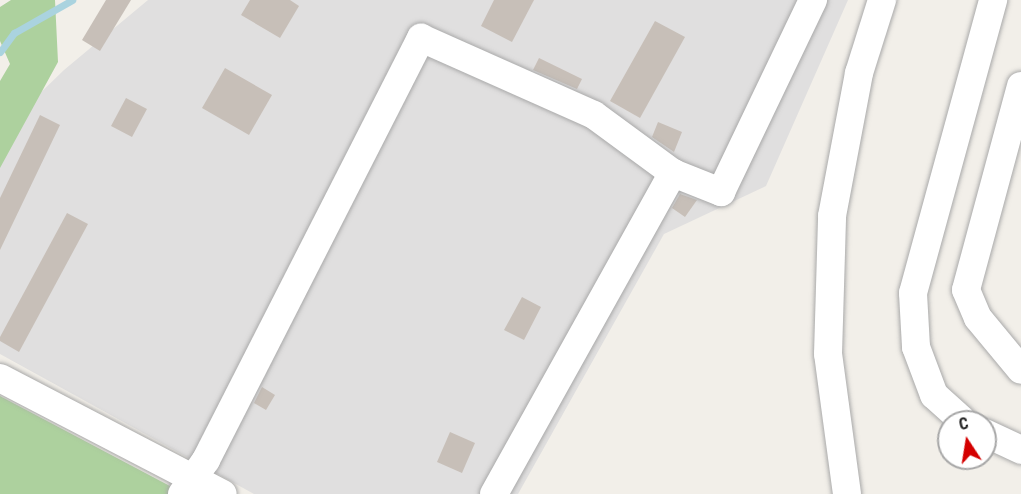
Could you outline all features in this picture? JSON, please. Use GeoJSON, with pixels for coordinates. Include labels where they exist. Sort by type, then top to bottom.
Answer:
{"type":"FeatureCollection","features":[{"type":"Feature","properties":{"kind":"street"},"geometry":{"type":"LineString","coordinates":[[188,486],[206,460],[421,38],[594,115],[673,173],[721,192],[813,0]]}},
{"type":"Feature","properties":{"kind":"street"},"geometry":{"type":"LineString","coordinates":[[847,494],[828,354],[832,216],[854,96],[882,0]]}},
{"type":"Feature","properties":{"kind":"street"},"geometry":{"type":"LineString","coordinates":[[951,410],[934,395],[916,347],[913,293],[993,0]]}},
{"type":"Feature","properties":{"kind":"street"},"geometry":{"type":"LineString","coordinates":[[1021,86],[966,290],[978,318],[1021,370]]}},
{"type":"Feature","properties":{"kind":"street"},"geometry":{"type":"LineString","coordinates":[[494,494],[673,173]]}},
{"type":"Feature","properties":{"kind":"street"},"geometry":{"type":"LineString","coordinates":[[0,378],[188,486],[223,494]]}},
{"type":"Feature","properties":{"kind":"street"},"geometry":{"type":"LineString","coordinates":[[997,439],[1021,450]]}},
{"type":"Feature","properties":{"kind":"shaded area"},"geometry":{"type":"Polygon","coordinates":[[[148,0],[848,0],[766,186],[664,234],[518,494],[254,494],[0,354],[0,132],[64,70],[148,0]]]}},
{"type":"Feature","properties":{"kind":"green space"},"geometry":{"type":"Polygon","coordinates":[[[11,0],[55,0],[58,62],[0,168],[0,81],[10,64],[0,41],[0,7],[11,0]]]}},
{"type":"Feature","properties":{"kind":"green space"},"geometry":{"type":"Polygon","coordinates":[[[0,396],[185,494],[0,494],[0,396]]]}},
{"type":"Feature","properties":{"kind":"building"},"geometry":{"type":"Polygon","coordinates":[[[106,0],[131,0],[100,51],[82,40],[106,0]]]}},
{"type":"Feature","properties":{"kind":"building"},"geometry":{"type":"Polygon","coordinates":[[[250,0],[290,0],[299,6],[280,38],[241,15],[250,0]]]}},
{"type":"Feature","properties":{"kind":"building"},"geometry":{"type":"Polygon","coordinates":[[[494,0],[534,0],[512,42],[481,26],[494,0]]]}},
{"type":"Feature","properties":{"kind":"building"},"geometry":{"type":"Polygon","coordinates":[[[655,21],[685,37],[640,118],[610,101],[655,21]]]}},
{"type":"Feature","properties":{"kind":"building"},"geometry":{"type":"Polygon","coordinates":[[[539,58],[582,79],[577,89],[533,70],[539,58]]]}},
{"type":"Feature","properties":{"kind":"building"},"geometry":{"type":"Polygon","coordinates":[[[225,68],[272,95],[249,135],[202,108],[225,68]]]}},
{"type":"Feature","properties":{"kind":"building"},"geometry":{"type":"Polygon","coordinates":[[[126,98],[147,109],[132,137],[111,126],[126,98]]]}},
{"type":"Feature","properties":{"kind":"building"},"geometry":{"type":"Polygon","coordinates":[[[40,115],[60,125],[0,250],[0,198],[40,115]]]}},
{"type":"Feature","properties":{"kind":"building"},"geometry":{"type":"Polygon","coordinates":[[[658,122],[682,132],[674,152],[652,137],[658,122]]]}},
{"type":"Feature","properties":{"kind":"building"},"geometry":{"type":"Polygon","coordinates":[[[680,194],[697,200],[685,217],[672,208],[680,194]]]}},
{"type":"Feature","properties":{"kind":"building"},"geometry":{"type":"Polygon","coordinates":[[[67,213],[88,224],[19,352],[0,341],[0,337],[67,213]]]}},
{"type":"Feature","properties":{"kind":"building"},"geometry":{"type":"Polygon","coordinates":[[[522,297],[541,307],[524,340],[504,330],[522,297]]]}},
{"type":"Feature","properties":{"kind":"building"},"geometry":{"type":"Polygon","coordinates":[[[262,387],[275,395],[266,410],[254,403],[262,387]]]}},
{"type":"Feature","properties":{"kind":"building"},"geometry":{"type":"Polygon","coordinates":[[[450,432],[475,443],[462,473],[437,462],[450,432]]]}},
{"type":"Feature","properties":{"kind":"waterway"},"geometry":{"type":"LineString","coordinates":[[0,52],[14,33],[72,0]]}}]}
